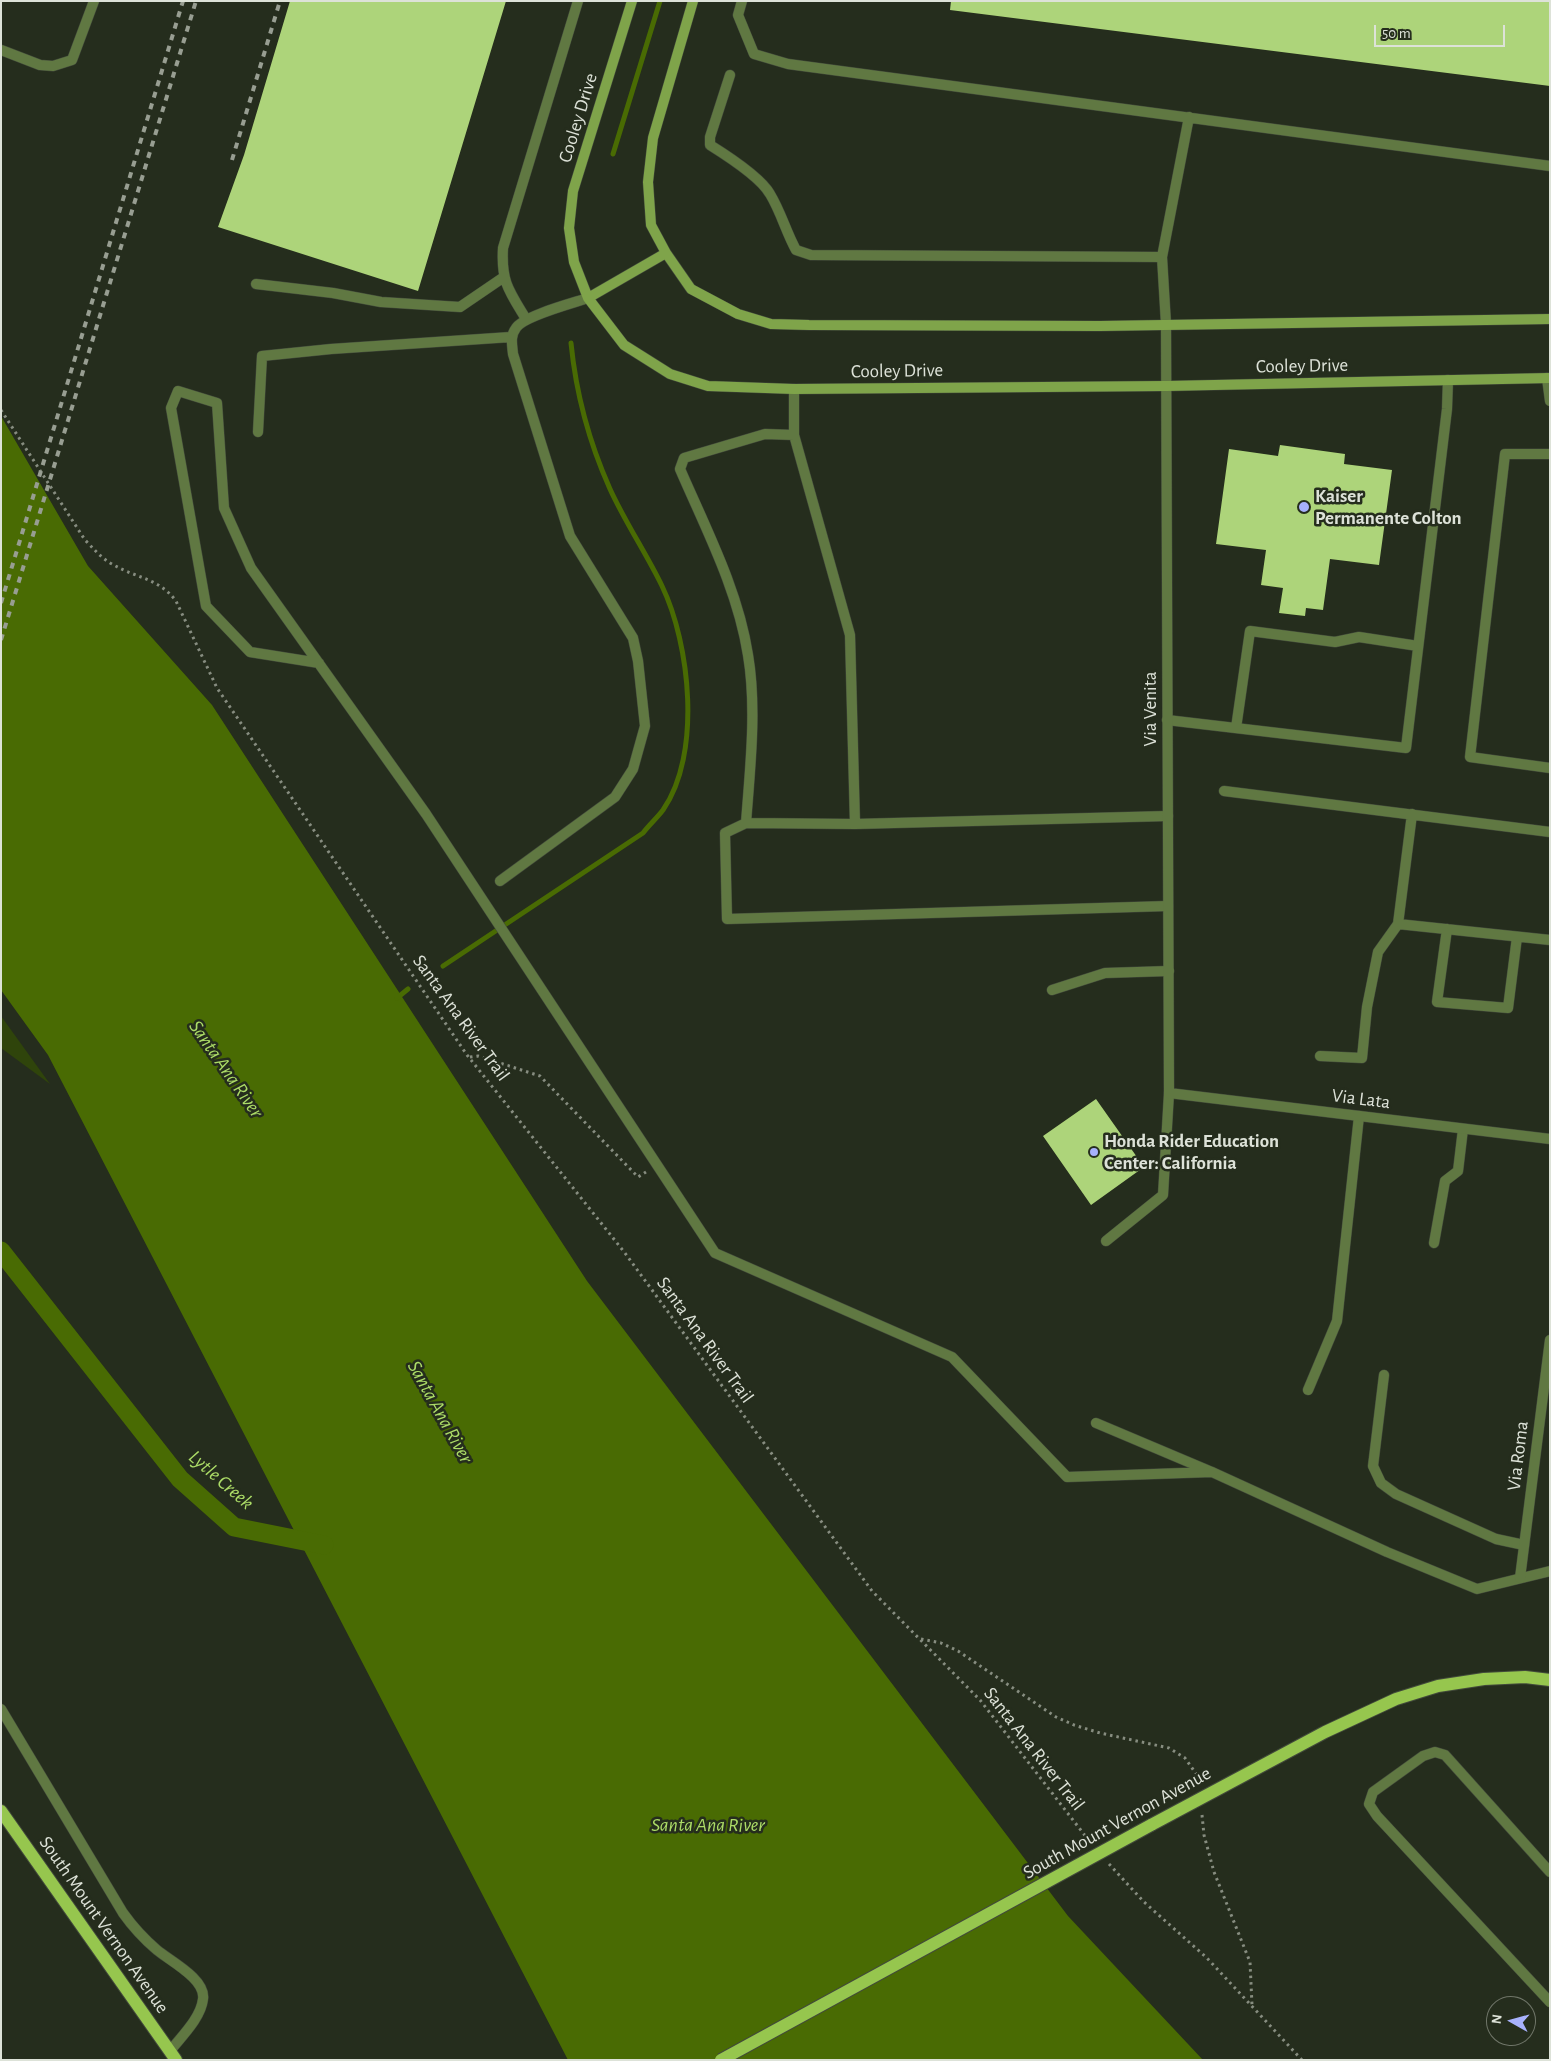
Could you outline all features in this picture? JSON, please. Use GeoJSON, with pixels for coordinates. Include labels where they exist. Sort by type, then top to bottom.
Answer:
{"type":"FeatureCollection","features":[{"type":"Feature","properties":{"kind":"main road","name":"South Mount Vernon Avenue"},"geometry":{"type":"LineString","coordinates":[[722,2060],[1151,1825],[1325,1732],[1396,1699],[1438,1686],[1484,1680],[1525,1677],[1550,1680]]}},
{"type":"Feature","properties":{"kind":"main road","name":"South Mount Vernon Avenue"},"geometry":{"type":"LineString","coordinates":[[1,1811],[173,2056]]}},
{"type":"Feature","properties":{"kind":"street"},"geometry":{"type":"LineString","coordinates":[[1,50],[40,64],[53,66],[72,60],[94,1]]}},
{"type":"Feature","properties":{"kind":"street"},"geometry":{"type":"LineString","coordinates":[[526,319],[509,291],[504,277],[503,248],[578,1]]}},
{"type":"Feature","properties":{"kind":"street","name":"Cooley Drive"},"geometry":{"type":"LineString","coordinates":[[632,1],[573,191],[569,228],[574,262],[588,298],[624,345],[670,374],[708,386],[794,389],[1166,386],[1549,378]]}},
{"type":"Feature","properties":{"kind":"street"},"geometry":{"type":"LineString","coordinates":[[693,1],[653,138],[648,182],[651,225],[666,253],[691,289],[738,314],[771,324],[1090,326],[1550,319]]}},
{"type":"Feature","properties":{"kind":"street"},"geometry":{"type":"LineString","coordinates":[[742,1],[738,15],[754,54],[788,64],[1550,166]]}},
{"type":"Feature","properties":{"kind":"street"},"geometry":{"type":"LineString","coordinates":[[730,75],[710,137],[710,145],[736,161],[770,192],[787,234],[796,250],[810,255],[1162,257]]}},
{"type":"Feature","properties":{"kind":"street","name":"Via Venita"},"geometry":{"type":"LineString","coordinates":[[1106,1242],[1163,1195],[1169,1093],[1166,324],[1162,257],[1189,118]]}},
{"type":"Feature","properties":{"kind":"street"},"geometry":{"type":"LineString","coordinates":[[500,881],[614,797],[633,769],[645,726],[638,661],[633,638],[570,536],[513,354],[511,337],[517,326],[526,319],[588,298],[666,253]]}},
{"type":"Feature","properties":{"kind":"street"},"geometry":{"type":"LineString","coordinates":[[256,284],[381,302],[460,306],[504,277]]}},
{"type":"Feature","properties":{"kind":"street"},"geometry":{"type":"LineString","coordinates":[[258,432],[262,356],[331,349],[511,337]]}},
{"type":"Feature","properties":{"kind":"street"},"geometry":{"type":"LineString","coordinates":[[1549,378],[1550,401]]}},
{"type":"Feature","properties":{"kind":"street"},"geometry":{"type":"LineString","coordinates":[[1167,720],[1406,748],[1447,409],[1448,380]]}},
{"type":"Feature","properties":{"kind":"street"},"geometry":{"type":"LineString","coordinates":[[794,389],[794,435],[850,635],[854,824]]}},
{"type":"Feature","properties":{"kind":"street"},"geometry":{"type":"LineString","coordinates":[[319,663],[250,652],[206,606],[171,408],[178,391],[217,403],[224,508],[250,568],[319,663],[426,814],[715,1253],[952,1357],[1067,1477],[1212,1472]]}},
{"type":"Feature","properties":{"kind":"street"},"geometry":{"type":"LineString","coordinates":[[746,823],[752,726],[748,656],[734,596],[680,469],[684,458],[765,434],[794,435]]}},
{"type":"Feature","properties":{"kind":"street"},"geometry":{"type":"LineString","coordinates":[[1550,454],[1505,454],[1470,757],[1550,768]]}},
{"type":"Feature","properties":{"kind":"street"},"geometry":{"type":"LineString","coordinates":[[1236,728],[1250,631],[1335,642],[1359,637],[1418,646]]}},
{"type":"Feature","properties":{"kind":"street"},"geometry":{"type":"LineString","coordinates":[[1224,791],[1550,832]]}},
{"type":"Feature","properties":{"kind":"street"},"geometry":{"type":"LineString","coordinates":[[1320,1056],[1362,1058],[1367,1007],[1378,952],[1398,924],[1412,814]]}},
{"type":"Feature","properties":{"kind":"street"},"geometry":{"type":"LineString","coordinates":[[1168,816],[854,824],[746,823],[724,833],[727,919],[1168,906]]}},
{"type":"Feature","properties":{"kind":"street"},"geometry":{"type":"LineString","coordinates":[[1398,924],[1550,940]]}},
{"type":"Feature","properties":{"kind":"street"},"geometry":{"type":"LineString","coordinates":[[1447,929],[1437,1002],[1508,1008],[1517,936]]}},
{"type":"Feature","properties":{"kind":"street"},"geometry":{"type":"LineString","coordinates":[[1052,990],[1105,973],[1168,971]]}},
{"type":"Feature","properties":{"kind":"street","name":"Via Lata"},"geometry":{"type":"LineString","coordinates":[[1169,1093],[1550,1139]]}},
{"type":"Feature","properties":{"kind":"street"},"geometry":{"type":"LineString","coordinates":[[1308,1390],[1337,1321],[1359,1116]]}},
{"type":"Feature","properties":{"kind":"street"},"geometry":{"type":"LineString","coordinates":[[1434,1243],[1444,1181],[1458,1171],[1463,1129]]}},
{"type":"Feature","properties":{"kind":"street","name":"Via Roma"},"geometry":{"type":"LineString","coordinates":[[1520,1578],[1550,1340]]}},
{"type":"Feature","properties":{"kind":"street"},"geometry":{"type":"LineString","coordinates":[[1384,1375],[1373,1466],[1381,1483],[1396,1494],[1489,1535],[1524,1544]]}},
{"type":"Feature","properties":{"kind":"street"},"geometry":{"type":"LineString","coordinates":[[1096,1423],[1212,1472],[1379,1549],[1477,1589],[1550,1571]]}},
{"type":"Feature","properties":{"kind":"street"},"geometry":{"type":"LineString","coordinates":[[1,1709],[123,1914],[135,1930],[159,1952],[181,1966],[200,1986],[204,1998],[173,2056]]}},
{"type":"Feature","properties":{"kind":"street"},"geometry":{"type":"LineString","coordinates":[[1550,1872],[1446,1755],[1435,1752],[1423,1756],[1373,1792],[1369,1804],[1376,1816],[1550,2002]]}},
{"type":"Feature","properties":{"kind":"path","name":"Santa Ana River Trail"},"geometry":{"type":"LineString","coordinates":[[1,410],[90,546],[113,565],[167,590],[176,601],[217,688],[469,1058],[625,1253],[872,1591],[980,1700],[1095,1848]]}},
{"type":"Feature","properties":{"kind":"path"},"geometry":{"type":"LineString","coordinates":[[469,1058],[478,1056],[540,1076],[638,1177],[654,1167]]}},
{"type":"Feature","properties":{"kind":"path","name":"Santa Ana River Trail"},"geometry":{"type":"LineString","coordinates":[[920,1638],[941,1643],[958,1650],[1056,1717],[1074,1726],[1169,1748],[1184,1758],[1199,1778],[1204,1836],[1214,1872],[1250,1962],[1252,2005]]}},
{"type":"Feature","properties":{"kind":"path"},"geometry":{"type":"LineString","coordinates":[[1107,1862],[1144,1902],[1207,1958],[1302,2060]]}},
{"type":"Feature","properties":{"kind":"shaded area"},"geometry":{"type":"Polygon","coordinates":[[[1,1016],[50,1084],[1,1048],[1,1016]]]}},
{"type":"Feature","properties":{"kind":"water","name":"Santa Ana River"},"geometry":{"type":"Polygon","coordinates":[[[1,416],[88,566],[212,705],[587,1281],[1068,1916],[1203,2060],[568,2060],[48,1055],[1,990],[1,416]]]}},
{"type":"Feature","properties":{"kind":"building"},"geometry":{"type":"Polygon","coordinates":[[[290,1],[506,1],[418,291],[218,227],[244,155],[290,1]]]}},
{"type":"Feature","properties":{"kind":"building"},"geometry":{"type":"Polygon","coordinates":[[[951,1],[1550,1],[1550,86],[950,10],[951,1]]]}},
{"type":"Feature","properties":{"kind":"building","name":"Kaiser Permanente Colton"},"geometry":{"type":"Polygon","coordinates":[[[1280,445],[1345,454],[1344,464],[1392,470],[1379,565],[1330,559],[1323,610],[1306,608],[1305,616],[1279,613],[1283,588],[1261,585],[1266,550],[1216,544],[1229,449],[1278,456],[1280,445]]]}},
{"type":"Feature","properties":{"kind":"building","name":"Honda Rider Education Center: California"},"geometry":{"type":"Polygon","coordinates":[[[1096,1099],[1144,1167],[1091,1205],[1043,1136],[1096,1099]]]}},
{"type":"Feature","properties":{"kind":"waterway"},"geometry":{"type":"LineString","coordinates":[[613,154],[660,1]]}},
{"type":"Feature","properties":{"kind":"waterway"},"geometry":{"type":"LineString","coordinates":[[443,966],[643,833],[663,810],[675,787],[683,760],[687,730],[688,699],[685,668],[672,610],[662,586],[602,471],[584,418],[576,381],[571,343]]}},
{"type":"Feature","properties":{"kind":"waterway"},"geometry":{"type":"LineString","coordinates":[[397,998],[408,989]]}},
{"type":"Feature","properties":{"kind":"waterway","name":"Lytle Creek"},"geometry":{"type":"LineString","coordinates":[[1,1251],[180,1479],[234,1527],[324,1545]]}},
{"type":"Feature","properties":{"kind":"railway"},"geometry":{"type":"LineString","coordinates":[[1,603],[183,1]]}},
{"type":"Feature","properties":{"kind":"railway"},"geometry":{"type":"LineString","coordinates":[[1,640],[196,1]]}},
{"type":"Feature","properties":{"kind":"railway"},"geometry":{"type":"LineString","coordinates":[[232,160],[280,1]]}},
{"type":"Feature","properties":{"kind":"place","name":"Kaiser Permanente Colton"},"geometry":{"type":"Point","coordinates":[1304,507]}},
{"type":"Feature","properties":{"kind":"place","name":"Honda Rider Education Center: California"},"geometry":{"type":"Point","coordinates":[1094,1152]}}]}
